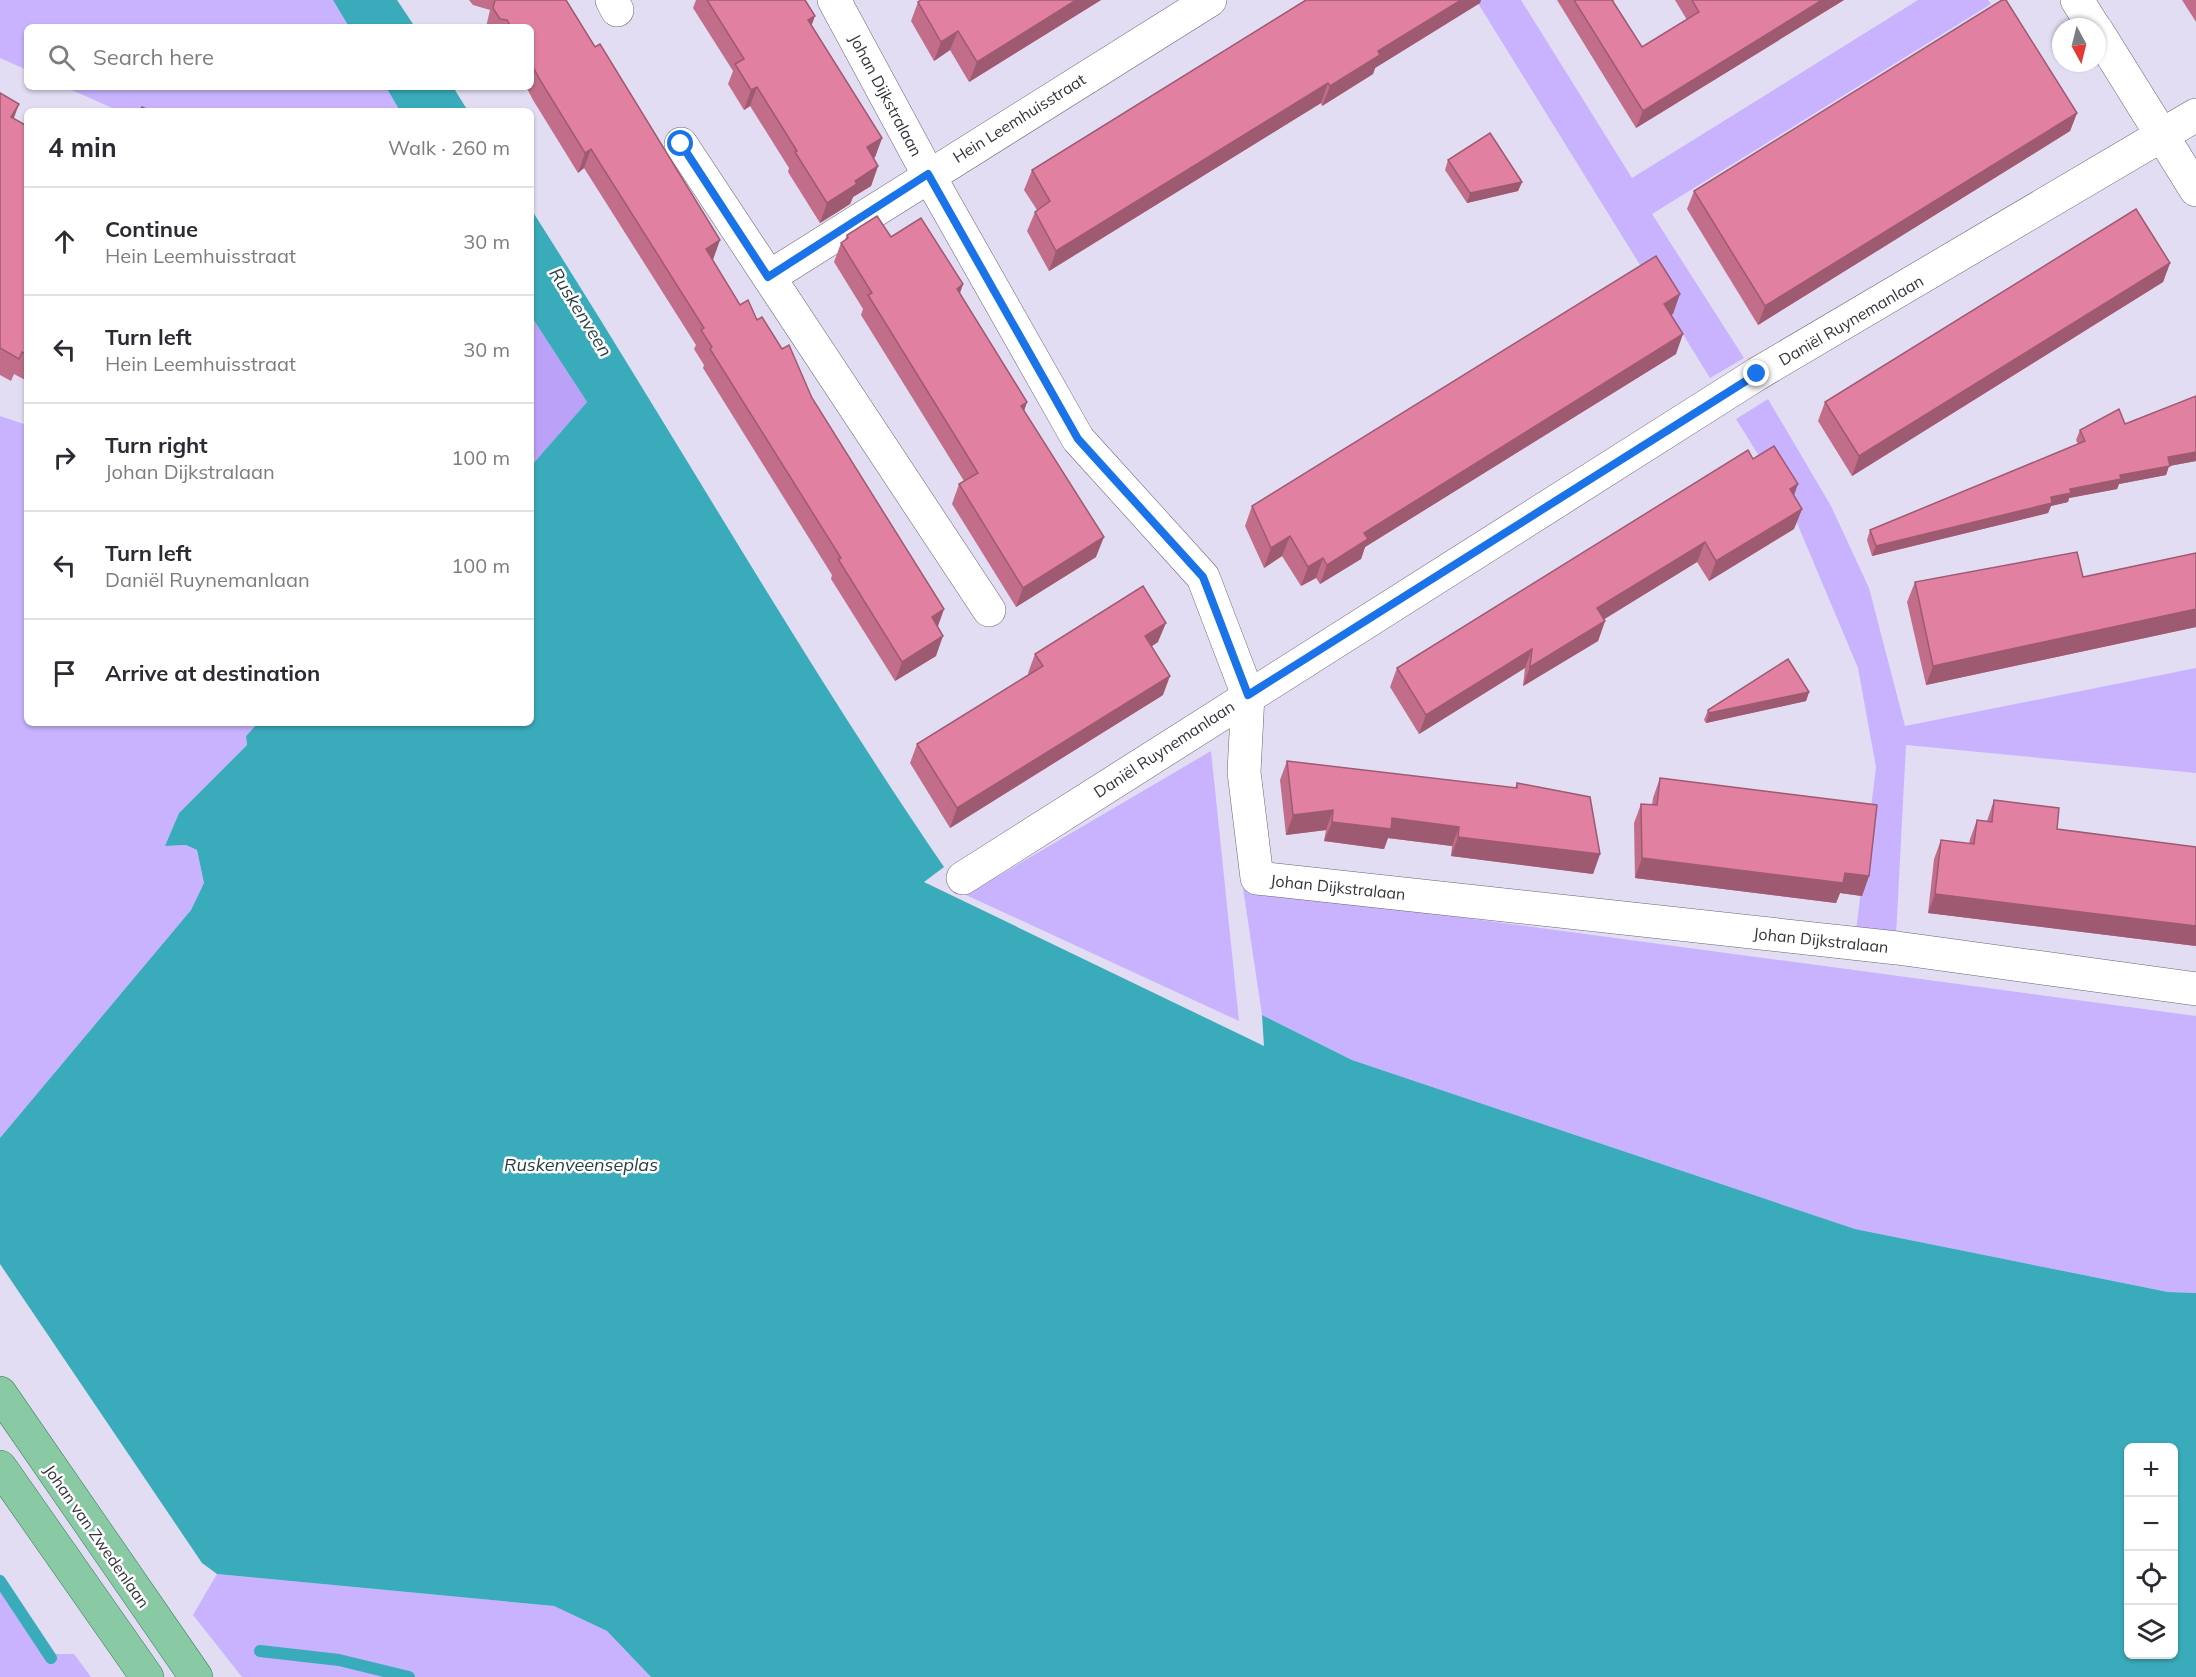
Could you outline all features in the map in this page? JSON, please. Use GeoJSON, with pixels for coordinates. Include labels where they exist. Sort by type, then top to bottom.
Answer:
{"type":"FeatureCollection","features":[{"type":"Feature","properties":{"kind":"main road","name":"Johan van Zwedenlaan"},"geometry":{"type":"LineString","coordinates":[[0,1393],[196,1677]]}},
{"type":"Feature","properties":{"kind":"main road"},"geometry":{"type":"LineString","coordinates":[[0,1467],[147,1677]]}},
{"type":"Feature","properties":{"kind":"street","name":"Johan Dijkstralaan"},"geometry":{"type":"LineString","coordinates":[[834,0],[928,174],[1078,439],[1203,577],[1248,695],[1244,772],[1257,878],[1897,948],[2196,989]]}},
{"type":"Feature","properties":{"kind":"street","name":"Hein Leemhuisstraat"},"geometry":{"type":"LineString","coordinates":[[768,277],[928,174],[1210,0]]}},
{"type":"Feature","properties":{"kind":"street"},"geometry":{"type":"LineString","coordinates":[[2077,0],[2088,18]]}},
{"type":"Feature","properties":{"kind":"street"},"geometry":{"type":"LineString","coordinates":[[2106,45],[2196,190]]}},
{"type":"Feature","properties":{"kind":"street","name":"Daniël Ruynemanlaan"},"geometry":{"type":"LineString","coordinates":[[963,878],[1757,374],[2164,136],[2196,115]]}},
{"type":"Feature","properties":{"kind":"street"},"geometry":{"type":"LineString","coordinates":[[681,144],[989,610]]}},
{"type":"Feature","properties":{"kind":"shaded area"},"geometry":{"type":"Polygon","coordinates":[[[0,0],[333,0],[347,24],[24,24],[24,69],[0,58],[0,0]]]}},
{"type":"Feature","properties":{"kind":"shaded area"},"geometry":{"type":"Polygon","coordinates":[[[1476,0],[1521,0],[1632,178],[1918,0],[1988,0],[1991,4],[1652,214],[1744,358],[1710,378],[1476,0]]]}},
{"type":"Feature","properties":{"kind":"shaded area"},"geometry":{"type":"Polygon","coordinates":[[[72,90],[388,90],[398,108],[112,108],[72,90]]]}},
{"type":"Feature","properties":{"kind":"shaded area"},"geometry":{"type":"Polygon","coordinates":[[[534,321],[587,402],[534,463],[534,321]]]}},
{"type":"Feature","properties":{"kind":"shaded area"},"geometry":{"type":"Polygon","coordinates":[[[1768,399],[1831,506],[1869,588],[1905,726],[2196,668],[2196,773],[1906,745],[1896,936],[1856,931],[1876,767],[1858,668],[1789,504],[1736,419],[1768,399]]]}},
{"type":"Feature","properties":{"kind":"shaded area"},"geometry":{"type":"Polygon","coordinates":[[[0,416],[24,424],[24,726],[255,726],[246,736],[247,745],[179,813],[165,846],[186,845],[197,850],[204,883],[191,910],[0,1138],[0,416]]]}},
{"type":"Feature","properties":{"kind":"shaded area"},"geometry":{"type":"Polygon","coordinates":[[[1211,751],[1239,1021],[966,895],[1211,751]]]}},
{"type":"Feature","properties":{"kind":"shaded area"},"geometry":{"type":"Polygon","coordinates":[[[1243,888],[2196,1016],[2196,1293],[2168,1292],[1855,1229],[1352,1060],[1262,1015],[1243,888]]]}},
{"type":"Feature","properties":{"kind":"shaded area"},"geometry":{"type":"Polygon","coordinates":[[[217,1574],[554,1606],[607,1631],[651,1677],[242,1677],[193,1615],[217,1574]]]}},
{"type":"Feature","properties":{"kind":"shaded area"},"geometry":{"type":"Polygon","coordinates":[[[0,1589],[44,1654],[74,1654],[91,1677],[0,1677],[0,1589]]]}},
{"type":"Feature","properties":{"kind":"water"},"geometry":{"type":"Polygon","coordinates":[[[333,0],[397,0],[413,24],[347,24],[333,0]]]}},
{"type":"Feature","properties":{"kind":"water"},"geometry":{"type":"Polygon","coordinates":[[[388,90],[455,90],[466,108],[398,108],[388,90]]]}},
{"type":"Feature","properties":{"kind":"water","name":"Ruskenveenseplas"},"geometry":{"type":"Polygon","coordinates":[[[534,214],[837,705],[944,867],[924,882],[1264,1046],[1262,1015],[1352,1060],[1855,1229],[2168,1292],[2196,1293],[2196,1677],[651,1677],[607,1631],[554,1606],[217,1574],[202,1563],[0,1264],[0,1138],[191,910],[204,883],[197,850],[186,845],[165,846],[179,813],[247,745],[246,736],[255,726],[534,726],[534,463],[587,402],[534,321],[534,214]]]}},
{"type":"Feature","properties":{"kind":"building"},"geometry":{"type":"Polygon","coordinates":[[[495,0],[566,0],[595,47],[600,44],[720,240],[706,249],[740,305],[748,300],[757,320],[762,317],[782,349],[789,345],[812,398],[944,609],[932,617],[943,636],[902,662],[838,559],[841,558],[710,349],[712,347],[701,330],[704,328],[591,149],[585,153],[540,80],[534,69],[534,24],[509,24],[507,20],[500,19],[493,8],[495,0]]]}},
{"type":"Feature","properties":{"kind":"building"},"geometry":{"type":"Polygon","coordinates":[[[707,0],[805,0],[815,16],[808,20],[882,138],[867,147],[878,166],[855,181],[857,184],[827,203],[757,87],[751,90],[735,64],[744,59],[707,0]]]}},
{"type":"Feature","properties":{"kind":"building"},"geometry":{"type":"Polygon","coordinates":[[[921,0],[1076,0],[977,62],[958,31],[941,42],[918,2],[921,0]]]}},
{"type":"Feature","properties":{"kind":"building"},"geometry":{"type":"Polygon","coordinates":[[[1306,0],[1461,0],[1378,51],[1380,55],[1330,86],[1328,83],[1056,251],[1035,212],[1050,201],[1032,170],[1306,0]]]}},
{"type":"Feature","properties":{"kind":"building"},"geometry":{"type":"Polygon","coordinates":[[[1574,0],[1612,0],[1642,47],[1699,12],[1692,0],[1822,0],[1643,111],[1574,0]]]}},
{"type":"Feature","properties":{"kind":"building"},"geometry":{"type":"Polygon","coordinates":[[[2002,0],[2006,0],[2077,113],[1765,306],[1694,191],[2002,0]]]}},
{"type":"Feature","properties":{"kind":"building"},"geometry":{"type":"Polygon","coordinates":[[[0,93],[19,104],[11,117],[24,124],[24,353],[22,352],[19,359],[0,348],[0,93]]]}},
{"type":"Feature","properties":{"kind":"building"},"geometry":{"type":"Polygon","coordinates":[[[1490,133],[1522,182],[1470,193],[1448,160],[1490,133]]]}},
{"type":"Feature","properties":{"kind":"building"},"geometry":{"type":"Polygon","coordinates":[[[2136,209],[2170,263],[1859,456],[1825,402],[2136,209]]]}},
{"type":"Feature","properties":{"kind":"building"},"geometry":{"type":"Polygon","coordinates":[[[877,216],[891,237],[921,218],[963,284],[957,289],[1027,402],[1021,406],[1104,537],[1023,588],[959,484],[978,473],[868,295],[872,293],[841,243],[848,238],[847,235],[877,216]]]}},
{"type":"Feature","properties":{"kind":"building"},"geometry":{"type":"Polygon","coordinates":[[[1656,256],[1680,294],[1664,304],[1683,334],[1364,533],[1368,539],[1327,565],[1323,558],[1308,567],[1290,536],[1271,548],[1252,506],[1656,256]]]}},
{"type":"Feature","properties":{"kind":"building"},"geometry":{"type":"Polygon","coordinates":[[[2196,396],[2196,452],[2168,457],[2170,466],[2120,475],[2121,479],[2070,489],[2071,493],[2051,497],[2052,503],[1876,546],[1870,530],[2085,441],[2080,430],[2119,409],[2125,424],[2196,396]]]}},
{"type":"Feature","properties":{"kind":"building"},"geometry":{"type":"Polygon","coordinates":[[[1774,446],[1798,484],[1790,489],[1802,509],[1716,561],[1705,542],[1597,608],[1605,621],[1530,667],[1532,649],[1426,715],[1397,668],[1748,450],[1753,459],[1774,446]]]}},
{"type":"Feature","properties":{"kind":"building"},"geometry":{"type":"Polygon","coordinates":[[[2077,552],[2083,577],[2196,553],[2196,609],[1933,666],[1915,582],[2077,552]]]}},
{"type":"Feature","properties":{"kind":"building"},"geometry":{"type":"Polygon","coordinates":[[[1143,586],[1166,623],[1145,636],[1170,676],[957,808],[917,744],[1043,666],[1035,654],[1143,586]]]}},
{"type":"Feature","properties":{"kind":"building"},"geometry":{"type":"Polygon","coordinates":[[[1788,659],[1809,692],[1709,713],[1708,710],[1788,659]]]}},
{"type":"Feature","properties":{"kind":"building"},"geometry":{"type":"Polygon","coordinates":[[[1287,761],[1517,788],[1517,783],[1590,797],[1600,854],[1458,837],[1459,827],[1392,818],[1391,829],[1332,822],[1333,810],[1293,815],[1287,761]]]}},
{"type":"Feature","properties":{"kind":"building"},"geometry":{"type":"Polygon","coordinates":[[[1660,778],[1877,805],[1869,876],[1845,873],[1843,883],[1642,858],[1641,804],[1657,805],[1660,778]]]}},
{"type":"Feature","properties":{"kind":"building"},"geometry":{"type":"Polygon","coordinates":[[[1994,800],[2059,808],[2057,829],[2196,847],[2196,926],[1935,894],[1941,840],[1974,844],[1977,820],[1992,822],[1994,800]]]}},
{"type":"Feature","properties":{"kind":"waterway"},"geometry":{"type":"LineString","coordinates":[[0,1581],[51,1658]]}},
{"type":"Feature","properties":{"kind":"waterway"},"geometry":{"type":"LineString","coordinates":[[260,1651],[339,1660],[409,1677]]}},
{"type":"Feature","properties":{"kind":"route"},"geometry":{"type":"LineString","coordinates":[[681,144],[768,277],[928,174],[1078,439],[1203,577],[1248,695],[1757,374]]}},
{"type":"Feature","properties":{"kind":"water label","name":"Ruskenveen"},"geometry":{"type":"Point","coordinates":[581,312]}}]}
